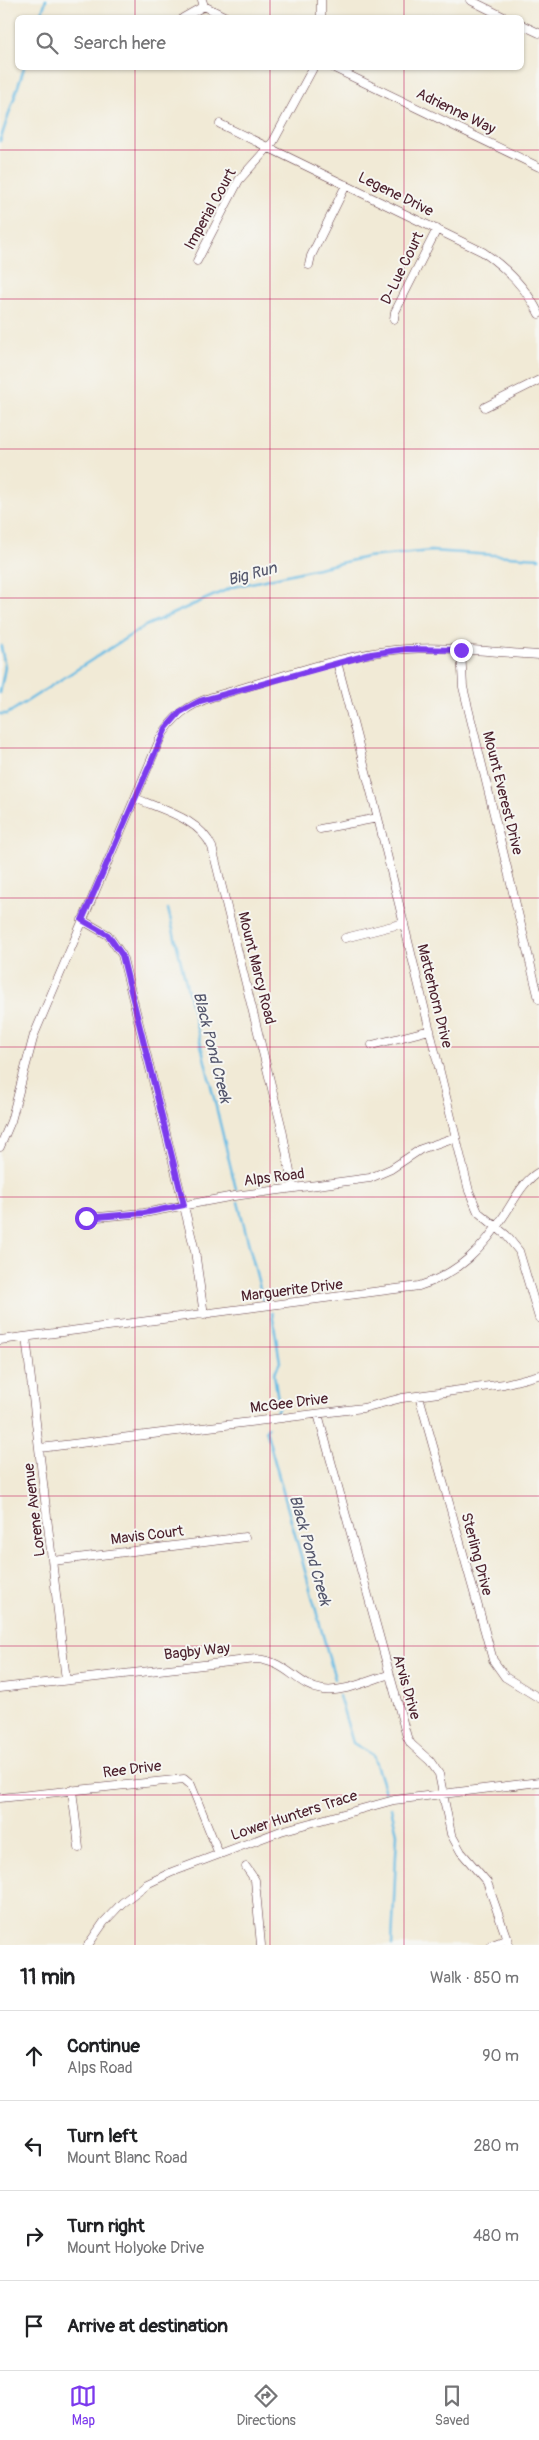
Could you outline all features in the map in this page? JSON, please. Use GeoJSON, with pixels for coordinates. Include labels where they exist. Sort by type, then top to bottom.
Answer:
{"type":"FeatureCollection","features":[{"type":"Feature","properties":{"kind":"street"},"geometry":{"type":"LineString","coordinates":[[321,0],[321,15]]}},
{"type":"Feature","properties":{"kind":"street"},"geometry":{"type":"LineString","coordinates":[[470,0],[500,15]]}},
{"type":"Feature","properties":{"kind":"street"},"geometry":{"type":"LineString","coordinates":[[187,15],[203,3],[223,15]]}},
{"type":"Feature","properties":{"kind":"street"},"geometry":{"type":"LineString","coordinates":[[524,26],[539,33]]}},
{"type":"Feature","properties":{"kind":"street","name":"Imperial Court"},"geometry":{"type":"LineString","coordinates":[[197,262],[239,180],[268,147],[294,106],[312,70]]}},
{"type":"Feature","properties":{"kind":"street","name":"Adrienne Way"},"geometry":{"type":"LineString","coordinates":[[338,70],[539,167]]}},
{"type":"Feature","properties":{"kind":"street","name":"Legene Drive"},"geometry":{"type":"LineString","coordinates":[[220,124],[437,229],[496,261],[522,288],[539,314]]}},
{"type":"Feature","properties":{"kind":"street"},"geometry":{"type":"LineString","coordinates":[[309,265],[346,185]]}},
{"type":"Feature","properties":{"kind":"street","name":"D-Lue Court"},"geometry":{"type":"LineString","coordinates":[[394,319],[395,312],[437,229]]}},
{"type":"Feature","properties":{"kind":"street"},"geometry":{"type":"LineString","coordinates":[[485,407],[539,380]]}},
{"type":"Feature","properties":{"kind":"street"},"geometry":{"type":"LineString","coordinates":[[0,1147],[11,1121],[34,1035],[82,920],[166,728],[186,708],[212,697],[337,662],[406,649],[539,655]]}},
{"type":"Feature","properties":{"kind":"street","name":"Mount Everest Drive"},"geometry":{"type":"LineString","coordinates":[[461,650],[463,687],[539,999]]}},
{"type":"Feature","properties":{"kind":"street","name":"Matterhorn Drive"},"geometry":{"type":"LineString","coordinates":[[337,662],[474,1203],[482,1217],[497,1227],[519,1250],[539,1318]]}},
{"type":"Feature","properties":{"kind":"street","name":"Mount Marcy Road"},"geometry":{"type":"LineString","coordinates":[[135,798],[190,822],[206,836],[212,847],[282,1129],[293,1188]]}},
{"type":"Feature","properties":{"kind":"street"},"geometry":{"type":"LineString","coordinates":[[320,830],[378,818]]}},
{"type":"Feature","properties":{"kind":"street"},"geometry":{"type":"LineString","coordinates":[[82,920],[108,935],[122,955],[184,1205],[198,1271],[204,1315]]}},
{"type":"Feature","properties":{"kind":"street"},"geometry":{"type":"LineString","coordinates":[[345,938],[404,923]]}},
{"type":"Feature","properties":{"kind":"street"},"geometry":{"type":"LineString","coordinates":[[372,1046],[430,1030]]}},
{"type":"Feature","properties":{"kind":"street","name":"Alps Road"},"geometry":{"type":"LineString","coordinates":[[86,1218],[144,1213],[184,1205],[376,1176],[391,1169],[421,1149],[456,1137]]}},
{"type":"Feature","properties":{"kind":"street","name":"Marguerite Drive"},"geometry":{"type":"LineString","coordinates":[[0,1340],[419,1286],[446,1275],[464,1264],[477,1252],[497,1227],[521,1189],[529,1179],[539,1172]]}},
{"type":"Feature","properties":{"kind":"street","name":"Lorene Avenue"},"geometry":{"type":"LineString","coordinates":[[26,1337],[54,1561],[66,1680]]}},
{"type":"Feature","properties":{"kind":"street","name":"McGee Drive"},"geometry":{"type":"LineString","coordinates":[[40,1448],[363,1408],[397,1399],[504,1384],[539,1375]]}},
{"type":"Feature","properties":{"kind":"street","name":"Sterling Drive"},"geometry":{"type":"LineString","coordinates":[[419,1396],[493,1660],[505,1677],[539,1698]]}},
{"type":"Feature","properties":{"kind":"street","name":"Arvis Drive"},"geometry":{"type":"LineString","coordinates":[[318,1414],[388,1675],[408,1740],[436,1769],[451,1834],[461,1852],[487,1882],[509,1942]]}},
{"type":"Feature","properties":{"kind":"street","name":"Mavis Court"},"geometry":{"type":"LineString","coordinates":[[54,1561],[245,1537]]}},
{"type":"Feature","properties":{"kind":"street","name":"Bagby Way"},"geometry":{"type":"LineString","coordinates":[[0,1688],[256,1659],[279,1664],[307,1684],[324,1690],[388,1675]]}},
{"type":"Feature","properties":{"kind":"street","name":"Ree Drive"},"geometry":{"type":"LineString","coordinates":[[0,1798],[184,1778],[191,1785],[219,1854]]}},
{"type":"Feature","properties":{"kind":"street","name":"Lower Hunters Trace"},"geometry":{"type":"LineString","coordinates":[[88,1945],[116,1910],[148,1884],[219,1854],[281,1831],[368,1806],[443,1793],[539,1782]]}},
{"type":"Feature","properties":{"kind":"street"},"geometry":{"type":"LineString","coordinates":[[72,1790],[79,1848]]}},
{"type":"Feature","properties":{"kind":"street"},"geometry":{"type":"LineString","coordinates":[[246,1868],[255,1880],[260,1945]]}},
{"type":"Feature","properties":{"kind":"street"},"geometry":{"type":"LineString","coordinates":[[492,1945],[509,1942]]}},
{"type":"Feature","properties":{"kind":"waterway"},"geometry":{"type":"LineString","coordinates":[[41,15],[46,0]]}},
{"type":"Feature","properties":{"kind":"waterway"},"geometry":{"type":"LineString","coordinates":[[0,141],[23,70]]}},
{"type":"Feature","properties":{"kind":"waterway","name":"Big Run"},"geometry":{"type":"LineString","coordinates":[[0,714],[7,714],[145,626],[233,587],[367,557],[431,551],[539,558]]}},
{"type":"Feature","properties":{"kind":"waterway"},"geometry":{"type":"LineString","coordinates":[[0,693],[5,667],[1,646]]}},
{"type":"Feature","properties":{"kind":"waterway","name":"Black Pond Creek"},"geometry":{"type":"LineString","coordinates":[[168,909],[236,1189]]}},
{"type":"Feature","properties":{"kind":"waterway","name":"Black Pond Creek"},"geometry":{"type":"LineString","coordinates":[[238,1202],[263,1300]]}},
{"type":"Feature","properties":{"kind":"waterway","name":"Black Pond Creek"},"geometry":{"type":"LineString","coordinates":[[272,1313],[280,1362],[274,1374],[279,1406],[276,1412]]}},
{"type":"Feature","properties":{"kind":"waterway","name":"Black Pond Creek"},"geometry":{"type":"LineString","coordinates":[[268,1427],[266,1430],[335,1679]]}},
{"type":"Feature","properties":{"kind":"waterway","name":"Black Pond Creek"},"geometry":{"type":"LineString","coordinates":[[339,1696],[353,1743],[373,1755],[386,1795]]}},
{"type":"Feature","properties":{"kind":"waterway","name":"Black Pond Creek"},"geometry":{"type":"LineString","coordinates":[[391,1808],[397,1833],[392,1945]]}},
{"type":"Feature","properties":{"kind":"route"},"geometry":{"type":"LineString","coordinates":[[86,1218],[89,1216],[144,1213],[184,1205],[122,955],[113,939],[82,920],[166,728],[180,712],[200,701],[337,662],[386,651],[406,649],[461,650]]}}]}
